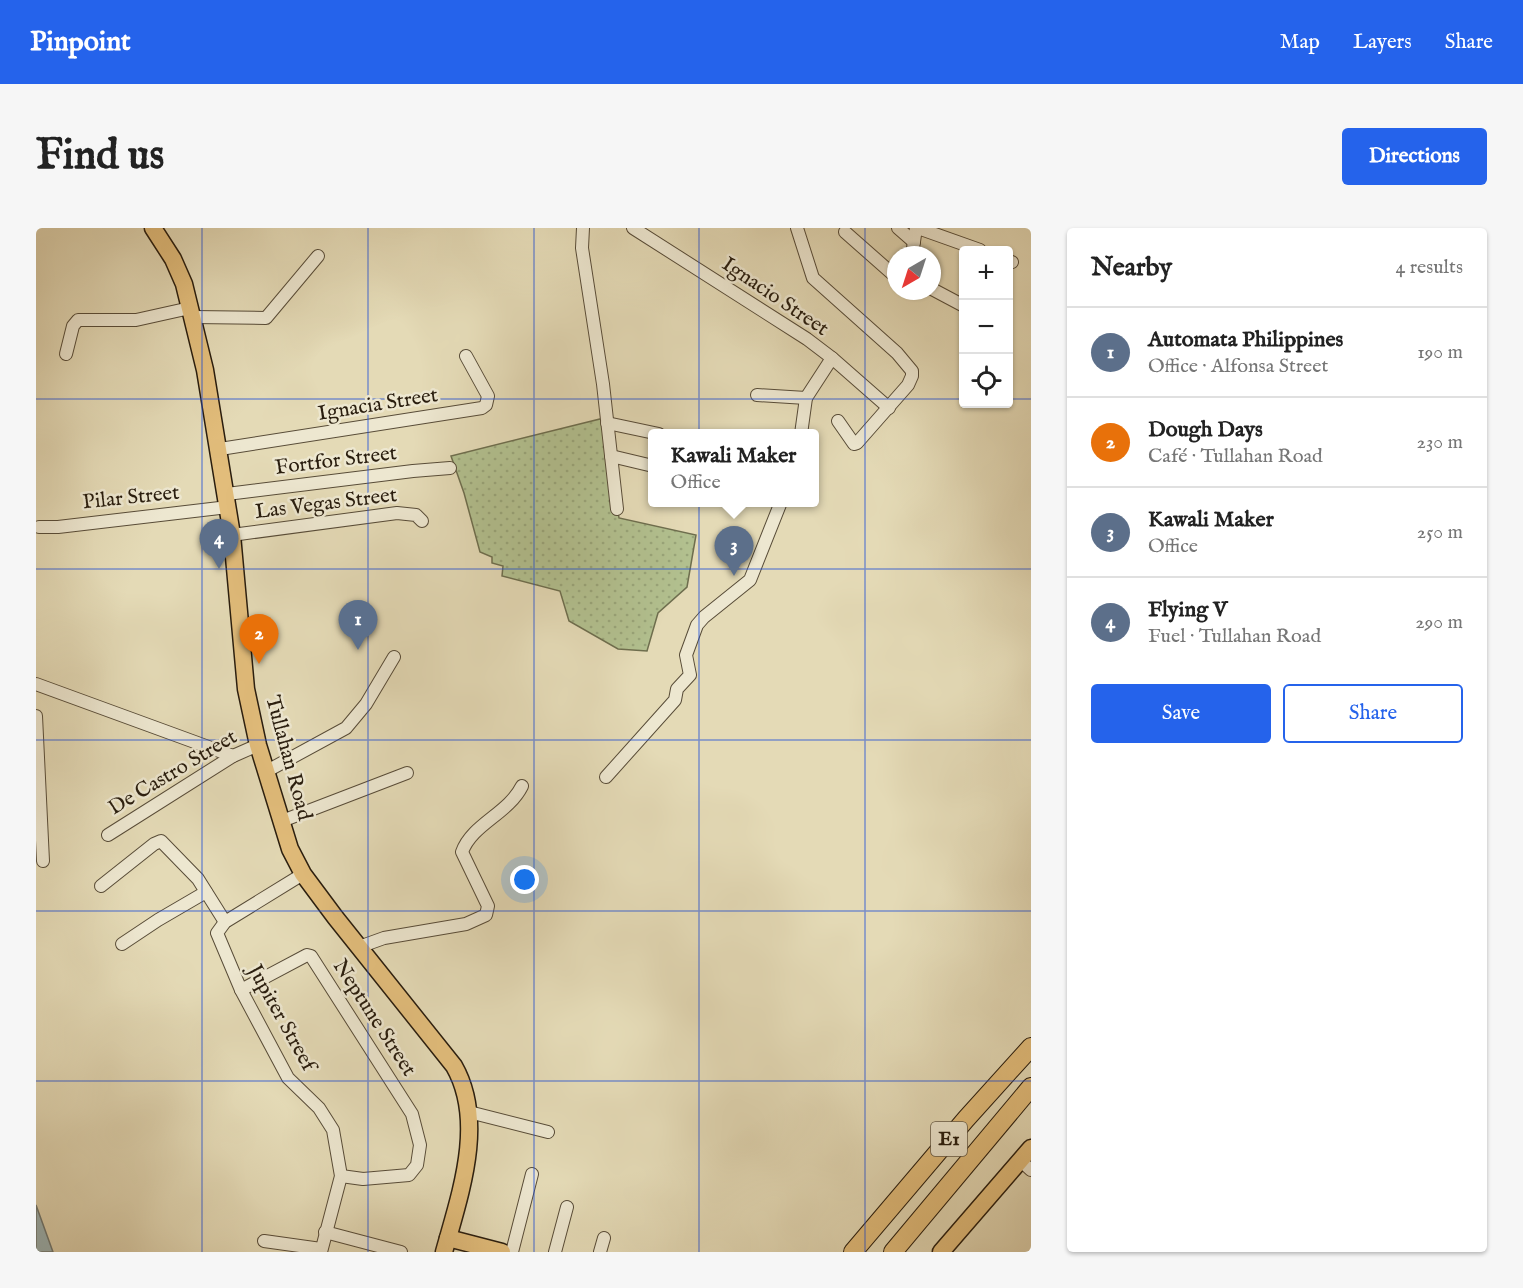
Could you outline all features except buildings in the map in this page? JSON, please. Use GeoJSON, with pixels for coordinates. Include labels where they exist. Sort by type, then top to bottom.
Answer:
{"type":"FeatureCollection","features":[{"type":"Feature","properties":{"kind":"highway","name":"E1"},"geometry":{"type":"LineString","coordinates":[[853,1252],[966,1119],[1031,1047]]}},
{"type":"Feature","properties":{"kind":"highway","name":"E1"},"geometry":{"type":"LineString","coordinates":[[892,1252],[1031,1087]]}},
{"type":"Feature","properties":{"kind":"main road","name":"Tullahan Road"},"geometry":{"type":"LineString","coordinates":[[153,228],[180,271],[206,370],[232,535],[246,689],[258,745],[290,849],[303,874],[454,1066],[467,1094],[469,1112],[465,1168],[446,1245]]}},
{"type":"Feature","properties":{"kind":"main road"},"geometry":{"type":"LineString","coordinates":[[950,1249],[1027,1159]]}},
{"type":"Feature","properties":{"kind":"main road"},"geometry":{"type":"LineString","coordinates":[[446,1245],[502,1252]]}},
{"type":"Feature","properties":{"kind":"street"},"geometry":{"type":"LineString","coordinates":[[583,228],[582,248],[617,509]]}},
{"type":"Feature","properties":{"kind":"street","name":"Ignacio Street"},"geometry":{"type":"LineString","coordinates":[[633,228],[807,339],[889,408]]}},
{"type":"Feature","properties":{"kind":"street"},"geometry":{"type":"LineString","coordinates":[[797,228],[813,278],[897,353],[912,371],[908,385],[857,443],[854,444],[837,421]]}},
{"type":"Feature","properties":{"kind":"street"},"geometry":{"type":"LineString","coordinates":[[898,228],[911,246]]}},
{"type":"Feature","properties":{"kind":"street"},"geometry":{"type":"LineString","coordinates":[[914,246],[917,228],[969,246]]}},
{"type":"Feature","properties":{"kind":"street"},"geometry":{"type":"LineString","coordinates":[[845,232],[887,269]]}},
{"type":"Feature","properties":{"kind":"street"},"geometry":{"type":"LineString","coordinates":[[66,354],[73,326],[78,320],[136,320],[192,313],[266,318],[318,256]]}},
{"type":"Feature","properties":{"kind":"street"},"geometry":{"type":"LineString","coordinates":[[941,294],[959,304]]}},
{"type":"Feature","properties":{"kind":"street","name":"Ignacia Street"},"geometry":{"type":"LineString","coordinates":[[220,449],[482,408],[486,405],[488,396],[466,356]]}},
{"type":"Feature","properties":{"kind":"street"},"geometry":{"type":"LineString","coordinates":[[802,429],[806,398],[832,358]]}},
{"type":"Feature","properties":{"kind":"street"},"geometry":{"type":"LineString","coordinates":[[757,395],[806,398]]}},
{"type":"Feature","properties":{"kind":"street"},"geometry":{"type":"LineString","coordinates":[[607,423],[648,432]]}},
{"type":"Feature","properties":{"kind":"street"},"geometry":{"type":"LineString","coordinates":[[611,456],[648,465]]}},
{"type":"Feature","properties":{"kind":"street","name":"Fortfor Street"},"geometry":{"type":"LineString","coordinates":[[227,501],[450,468]]}},
{"type":"Feature","properties":{"kind":"street","name":"Pilar Street"},"geometry":{"type":"LineString","coordinates":[[39,527],[58,527],[227,501]]}},
{"type":"Feature","properties":{"kind":"street"},"geometry":{"type":"LineString","coordinates":[[606,777],[675,700],[677,689],[690,675],[687,655],[697,626],[704,617],[750,580],[780,507]]}},
{"type":"Feature","properties":{"kind":"street","name":"Las Vegas Street"},"geometry":{"type":"LineString","coordinates":[[232,535],[397,513],[416,515],[422,521]]}},
{"type":"Feature","properties":{"kind":"street"},"geometry":{"type":"LineString","coordinates":[[267,771],[346,728],[366,704],[394,657]]}},
{"type":"Feature","properties":{"kind":"street"},"geometry":{"type":"LineString","coordinates":[[36,684],[233,756]]}},
{"type":"Feature","properties":{"kind":"street"},"geometry":{"type":"LineString","coordinates":[[36,716],[43,861]]}},
{"type":"Feature","properties":{"kind":"street","name":"De Castro Street"},"geometry":{"type":"LineString","coordinates":[[108,835],[233,756],[258,745]]}},
{"type":"Feature","properties":{"kind":"street"},"geometry":{"type":"LineString","coordinates":[[282,821],[407,773]]}},
{"type":"Feature","properties":{"kind":"street"},"geometry":{"type":"LineString","coordinates":[[359,947],[384,938],[466,924],[486,915],[488,906],[462,852],[470,836],[497,816],[522,786]]}},
{"type":"Feature","properties":{"kind":"street"},"geometry":{"type":"LineString","coordinates":[[101,885],[159,841],[198,879],[225,922],[303,874]]}},
{"type":"Feature","properties":{"kind":"street"},"geometry":{"type":"LineString","coordinates":[[122,944],[206,892]]}},
{"type":"Feature","properties":{"kind":"street","name":"Jupiter Streef"},"geometry":{"type":"LineString","coordinates":[[225,922],[217,933],[241,990],[288,1078],[319,1108],[333,1130],[341,1176],[321,1250]]}},
{"type":"Feature","properties":{"kind":"street","name":"Neptune Street"},"geometry":{"type":"LineString","coordinates":[[241,990],[308,955],[311,956],[412,1114],[420,1145],[417,1165],[409,1175],[363,1179],[341,1176]]}},
{"type":"Feature","properties":{"kind":"street"},"geometry":{"type":"LineString","coordinates":[[469,1112],[548,1132]]}},
{"type":"Feature","properties":{"kind":"street"},"geometry":{"type":"LineString","coordinates":[[512,1252],[532,1174]]}},
{"type":"Feature","properties":{"kind":"street"},"geometry":{"type":"LineString","coordinates":[[555,1252],[567,1207]]}},
{"type":"Feature","properties":{"kind":"street"},"geometry":{"type":"LineString","coordinates":[[325,1232],[401,1252]]}},
{"type":"Feature","properties":{"kind":"street"},"geometry":{"type":"LineString","coordinates":[[600,1252],[604,1238]]}},
{"type":"Feature","properties":{"kind":"street"},"geometry":{"type":"LineString","coordinates":[[264,1241],[321,1250]]}},
{"type":"Feature","properties":{"kind":"green space"},"geometry":{"type":"Polygon","coordinates":[[[604,418],[619,518],[696,535],[687,587],[658,613],[647,651],[618,649],[569,621],[560,591],[502,576],[503,566],[492,563],[492,557],[480,552],[451,456],[604,418]]]}},
{"type":"Feature","properties":{"kind":"water"},"geometry":{"type":"Polygon","coordinates":[[[36,1205],[53,1252],[36,1252],[36,1205]]]}},
{"type":"Feature","properties":{"kind":"place","name":"Flying V"},"geometry":{"type":"Point","coordinates":[219,569]}},
{"type":"Feature","properties":{"kind":"place","name":"Kawali Maker"},"geometry":{"type":"Point","coordinates":[734,576]}},
{"type":"Feature","properties":{"kind":"place","name":"Automata Philippines"},"geometry":{"type":"Point","coordinates":[358,650]}},
{"type":"Feature","properties":{"kind":"place","name":"Dough Days"},"geometry":{"type":"Point","coordinates":[259,664]}}]}
